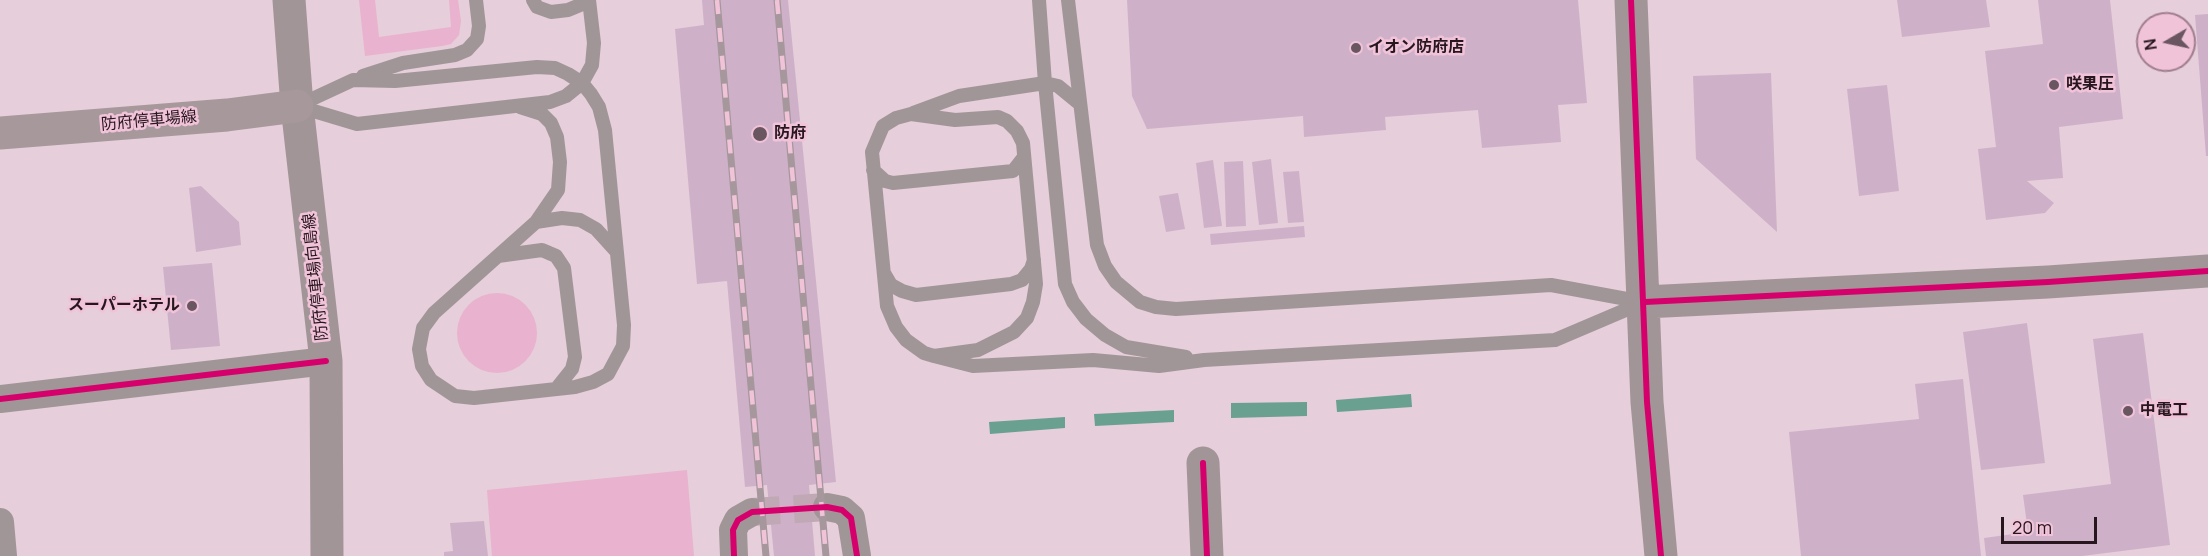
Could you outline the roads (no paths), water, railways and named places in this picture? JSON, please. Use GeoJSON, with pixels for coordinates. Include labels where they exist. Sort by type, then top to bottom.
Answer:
{"type":"FeatureCollection","features":[{"type":"Feature","properties":{"kind":"main road","name":"防府停車場線"},"geometry":{"type":"LineString","coordinates":[[0,133],[227,115],[297,106]]}},
{"type":"Feature","properties":{"kind":"street","name":"防府停車場向島線"},"geometry":{"type":"LineString","coordinates":[[289,0],[297,106],[326,361],[327,556]]}},
{"type":"Feature","properties":{"kind":"street"},"geometry":{"type":"LineString","coordinates":[[1631,0],[1645,302],[1647,402],[1661,556]]}},
{"type":"Feature","properties":{"kind":"street"},"geometry":{"type":"LineString","coordinates":[[1645,302],[2208,271]]}},
{"type":"Feature","properties":{"kind":"street"},"geometry":{"type":"LineString","coordinates":[[0,399],[326,361]]}},
{"type":"Feature","properties":{"kind":"street"},"geometry":{"type":"LineString","coordinates":[[1203,463],[1207,556]]}},
{"type":"Feature","properties":{"kind":"street"},"geometry":{"type":"LineString","coordinates":[[826,507],[842,510],[851,518],[857,556]]}},
{"type":"Feature","properties":{"kind":"street"},"geometry":{"type":"LineString","coordinates":[[734,556],[733,530],[738,520],[752,513]]}},
{"type":"Feature","properties":{"kind":"street"},"geometry":{"type":"LineString","coordinates":[[0,522],[3,556]]}},
{"type":"Feature","properties":{"kind":"lane"},"geometry":{"type":"LineString","coordinates":[[297,106],[352,80],[403,63],[455,55],[467,50],[477,39],[479,26],[476,0]]}},
{"type":"Feature","properties":{"kind":"lane"},"geometry":{"type":"LineString","coordinates":[[533,0],[537,7],[551,12],[568,10],[580,5],[583,0]]}},
{"type":"Feature","properties":{"kind":"lane"},"geometry":{"type":"LineString","coordinates":[[297,106],[357,124],[550,102],[566,96],[582,83],[592,65],[594,43],[589,0]]}},
{"type":"Feature","properties":{"kind":"lane"},"geometry":{"type":"LineString","coordinates":[[1040,0],[1045,83],[1062,265],[1065,284],[1073,302],[1086,319],[1126,347],[1204,360]]}},
{"type":"Feature","properties":{"kind":"lane"},"geometry":{"type":"LineString","coordinates":[[1068,0],[1097,245],[1105,266],[1116,282],[1140,302],[1156,307],[1176,309],[1551,285],[1645,302]]}},
{"type":"Feature","properties":{"kind":"lane"},"geometry":{"type":"LineString","coordinates":[[352,80],[395,81],[537,67],[555,68],[582,83],[599,107],[605,130],[624,325],[623,346],[617,362],[608,374],[593,381],[556,389],[474,398],[455,396],[431,380],[422,366],[419,349],[423,328],[434,312],[536,222],[558,190],[560,162],[557,137],[551,123],[542,114],[520,107]]}},
{"type":"Feature","properties":{"kind":"lane"},"geometry":{"type":"LineString","coordinates":[[1080,104],[1058,86],[1045,83],[959,96],[896,118],[883,126],[872,152],[888,306],[896,327],[906,340],[924,353],[973,366],[1093,360],[1159,366],[1204,360],[1555,340],[1645,302]]}},
{"type":"Feature","properties":{"kind":"lane"},"geometry":{"type":"LineString","coordinates":[[911,114],[955,120],[998,117],[1007,121],[1017,131],[1023,143],[1034,258],[1036,284],[1034,302],[1027,318],[1014,332],[978,350],[934,356]]}},
{"type":"Feature","properties":{"kind":"lane"},"geometry":{"type":"LineString","coordinates":[[873,170],[885,182],[893,183],[1013,171],[1024,157]]}},
{"type":"Feature","properties":{"kind":"lane"},"geometry":{"type":"LineString","coordinates":[[536,222],[562,218],[580,220],[596,229],[616,251]]}},
{"type":"Feature","properties":{"kind":"lane"},"geometry":{"type":"LineString","coordinates":[[498,256],[542,250],[556,255],[564,268],[575,357],[572,369],[556,389]]}},
{"type":"Feature","properties":{"kind":"lane"},"geometry":{"type":"LineString","coordinates":[[883,272],[891,285],[916,295],[1011,284],[1022,280],[1031,269],[1034,258]]}},
{"type":"Feature","properties":{"kind":"tunnel"},"geometry":{"type":"LineString","coordinates":[[752,512],[827,507]]}},
{"type":"Feature","properties":{"kind":"railway"},"geometry":{"type":"LineString","coordinates":[[717,0],[766,556]]}},
{"type":"Feature","properties":{"kind":"railway"},"geometry":{"type":"LineString","coordinates":[[777,0],[826,556]]}},
{"type":"Feature","properties":{"kind":"place","name":"イオン防府店"},"geometry":{"type":"Point","coordinates":[1356,48]}},
{"type":"Feature","properties":{"kind":"place","name":"咲果圧"},"geometry":{"type":"Point","coordinates":[2054,85]}},
{"type":"Feature","properties":{"kind":"place","name":"防府"},"geometry":{"type":"Point","coordinates":[760,134]}},
{"type":"Feature","properties":{"kind":"place","name":"スーパーホテル"},"geometry":{"type":"Point","coordinates":[192,306]}},
{"type":"Feature","properties":{"kind":"place","name":"中電工"},"geometry":{"type":"Point","coordinates":[2128,411]}}]}
